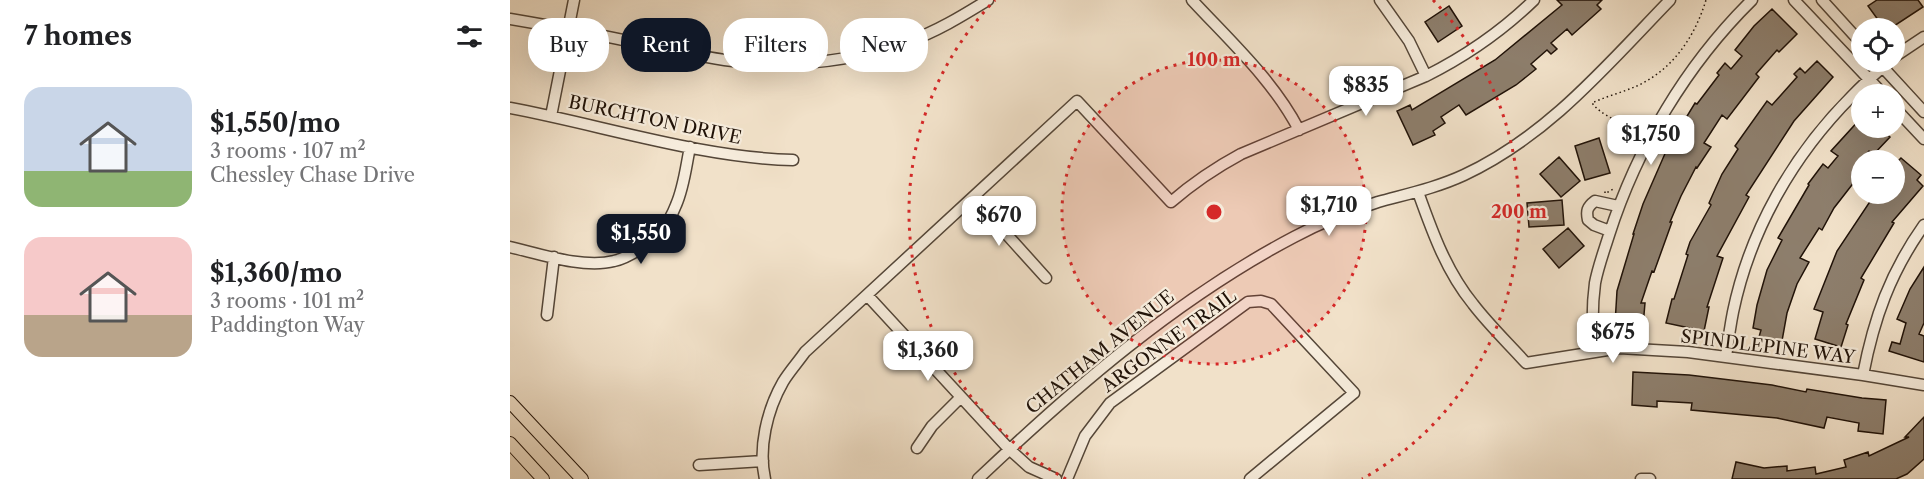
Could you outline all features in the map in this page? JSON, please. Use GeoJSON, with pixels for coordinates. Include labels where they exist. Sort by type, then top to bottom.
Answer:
{"type":"FeatureCollection","features":[{"type":"Feature","properties":{"kind":"main road"},"geometry":{"type":"LineString","coordinates":[[510,402],[582,479]]}},
{"type":"Feature","properties":{"kind":"main road"},"geometry":{"type":"LineString","coordinates":[[510,443],[543,479]]}},
{"type":"Feature","properties":{"kind":"street"},"geometry":{"type":"LineString","coordinates":[[570,18],[574,0]]}},
{"type":"Feature","properties":{"kind":"street"},"geometry":{"type":"LineString","coordinates":[[609,37],[716,58],[764,63],[802,63],[855,56],[908,42],[933,32],[988,0]]}},
{"type":"Feature","properties":{"kind":"street"},"geometry":{"type":"LineString","coordinates":[[1192,0],[1272,87],[1287,107],[1299,130]]}},
{"type":"Feature","properties":{"kind":"street"},"geometry":{"type":"LineString","coordinates":[[1380,0],[1409,41],[1426,76]]}},
{"type":"Feature","properties":{"kind":"street"},"geometry":{"type":"LineString","coordinates":[[765,479],[763,461],[765,429],[773,403],[783,382],[806,352],[1077,101],[1171,202],[1216,167],[1426,76],[1473,50],[1502,29],[1534,0]]}},
{"type":"Feature","properties":{"kind":"street","name":"CHATHAM AVENUE"},"geometry":{"type":"LineString","coordinates":[[978,479],[1105,364],[1166,317],[1238,269],[1295,236],[1340,217],[1376,203],[1435,187],[1466,174],[1534,134],[1561,111],[1670,0]]}},
{"type":"Feature","properties":{"kind":"street"},"geometry":{"type":"LineString","coordinates":[[1595,351],[1593,330],[1595,282],[1618,206],[1640,156],[1685,80],[1712,44],[1752,0]]}},
{"type":"Feature","properties":{"kind":"street"},"geometry":{"type":"LineString","coordinates":[[1794,0],[1874,84]]}},
{"type":"Feature","properties":{"kind":"street"},"geometry":{"type":"LineString","coordinates":[[1822,0],[1851,32]]}},
{"type":"Feature","properties":{"kind":"street"},"geometry":{"type":"LineString","coordinates":[[510,19],[528,22]]}},
{"type":"Feature","properties":{"kind":"street"},"geometry":{"type":"LineString","coordinates":[[1905,50],[1924,37]]}},
{"type":"Feature","properties":{"kind":"street"},"geometry":{"type":"LineString","coordinates":[[551,116],[560,72]]}},
{"type":"Feature","properties":{"kind":"street"},"geometry":{"type":"LineString","coordinates":[[1726,357],[1733,312],[1741,283],[1768,211],[1792,167],[1814,138],[1875,72]]}},
{"type":"Feature","properties":{"kind":"street"},"geometry":{"type":"LineString","coordinates":[[1891,72],[1924,112]]}},
{"type":"Feature","properties":{"kind":"street","name":"BURCHTON DRIVE"},"geometry":{"type":"LineString","coordinates":[[510,108],[690,147],[770,159],[793,160]]}},
{"type":"Feature","properties":{"kind":"street"},"geometry":{"type":"LineString","coordinates":[[1905,119],[1924,139]]}},
{"type":"Feature","properties":{"kind":"street"},"geometry":{"type":"LineString","coordinates":[[510,247],[554,258],[598,264],[614,262],[629,256],[658,236],[669,220],[677,204],[690,147]]}},
{"type":"Feature","properties":{"kind":"street","name":"SPINDLEPINE WAY"},"geometry":{"type":"LineString","coordinates":[[1419,192],[1437,244],[1453,275],[1472,304],[1526,363],[1620,348],[1726,357],[1924,385]]}},
{"type":"Feature","properties":{"kind":"street"},"geometry":{"type":"LineString","coordinates":[[973,197],[1046,278]]}},
{"type":"Feature","properties":{"kind":"street"},"geometry":{"type":"LineString","coordinates":[[1610,231],[1588,220],[1586,213],[1588,206],[1594,201],[1604,201],[1618,206]]}},
{"type":"Feature","properties":{"kind":"street"},"geometry":{"type":"LineString","coordinates":[[1863,375],[1873,328],[1885,291],[1924,225]]}},
{"type":"Feature","properties":{"kind":"street"},"geometry":{"type":"LineString","coordinates":[[547,315],[554,258]]}},
{"type":"Feature","properties":{"kind":"street"},"geometry":{"type":"LineString","coordinates":[[867,295],[1009,449],[1029,467],[1047,477],[1056,479]]}},
{"type":"Feature","properties":{"kind":"street","name":"ARGONNE TRAIL"},"geometry":{"type":"LineString","coordinates":[[1067,479],[1085,436],[1110,404],[1248,302],[1261,301],[1271,304],[1354,393],[1250,479]]}},
{"type":"Feature","properties":{"kind":"street"},"geometry":{"type":"LineString","coordinates":[[917,448],[932,426],[961,397]]}},
{"type":"Feature","properties":{"kind":"street"},"geometry":{"type":"LineString","coordinates":[[699,465],[763,461]]}},
{"type":"Feature","properties":{"kind":"street"},"geometry":{"type":"LineString","coordinates":[[1641,479],[1650,479]]}},
{"type":"Feature","properties":{"kind":"path"},"geometry":{"type":"LineString","coordinates":[[1635,145],[1635,140],[1620,122],[1601,114],[1592,103],[1642,83],[1670,62],[1681,52],[1696,29],[1706,0]]}},
{"type":"Feature","properties":{"kind":"path"},"geometry":{"type":"LineString","coordinates":[[1604,201],[1605,191],[1616,186]]}},
{"type":"Feature","properties":{"kind":"building"},"geometry":{"type":"Polygon","coordinates":[[[1557,0],[1602,0],[1597,5],[1601,9],[1572,35],[1567,29],[1551,43],[1557,49],[1551,54],[1547,50],[1531,64],[1536,69],[1516,85],[1466,115],[1459,105],[1441,117],[1445,123],[1433,131],[1435,135],[1413,145],[1397,111],[1410,105],[1412,110],[1495,60],[1562,5],[1557,0]]]}},
{"type":"Feature","properties":{"kind":"building"},"geometry":{"type":"Polygon","coordinates":[[[1877,0],[1918,0],[1923,7],[1905,19],[1877,18],[1868,6],[1877,0]]]}},
{"type":"Feature","properties":{"kind":"building"},"geometry":{"type":"Polygon","coordinates":[[[1449,6],[1462,26],[1438,42],[1425,22],[1449,6]]]}},
{"type":"Feature","properties":{"kind":"building"},"geometry":{"type":"Polygon","coordinates":[[[1772,9],[1797,34],[1779,52],[1777,50],[1756,74],[1759,77],[1727,119],[1722,115],[1704,143],[1711,147],[1696,167],[1681,196],[1641,303],[1645,303],[1643,326],[1615,324],[1617,291],[1633,234],[1643,204],[1667,149],[1695,103],[1697,104],[1719,75],[1717,73],[1725,63],[1731,69],[1742,56],[1735,50],[1754,26],[1772,9]]]}},
{"type":"Feature","properties":{"kind":"building"},"geometry":{"type":"Polygon","coordinates":[[[1817,61],[1833,77],[1794,121],[1746,195],[1749,197],[1717,256],[1723,258],[1707,307],[1709,307],[1704,331],[1666,323],[1690,242],[1711,205],[1709,203],[1722,174],[1738,149],[1735,146],[1767,101],[1772,105],[1797,77],[1794,74],[1800,68],[1805,73],[1817,61]]]}},
{"type":"Feature","properties":{"kind":"building"},"geometry":{"type":"Polygon","coordinates":[[[1851,129],[1851,138],[1889,138],[1878,150],[1851,150],[1851,186],[1834,208],[1822,230],[1819,228],[1800,258],[1809,262],[1797,284],[1787,313],[1782,341],[1759,337],[1761,330],[1753,328],[1757,305],[1767,270],[1782,240],[1778,238],[1808,184],[1823,164],[1828,168],[1838,156],[1831,151],[1851,129]]]}},
{"type":"Feature","properties":{"kind":"building"},"geometry":{"type":"Polygon","coordinates":[[[1599,138],[1610,173],[1585,180],[1575,146],[1599,138]]]}},
{"type":"Feature","properties":{"kind":"building"},"geometry":{"type":"Polygon","coordinates":[[[1559,157],[1580,181],[1561,197],[1540,174],[1559,157]]]}},
{"type":"Feature","properties":{"kind":"building"},"geometry":{"type":"Polygon","coordinates":[[[1905,161],[1921,175],[1917,180],[1923,186],[1892,222],[1894,223],[1861,278],[1864,280],[1846,324],[1848,325],[1841,347],[1815,339],[1823,312],[1814,309],[1837,251],[1868,204],[1905,204],[1905,161]]]}},
{"type":"Feature","properties":{"kind":"building"},"geometry":{"type":"Polygon","coordinates":[[[1562,200],[1564,225],[1529,227],[1527,203],[1562,200]]]}},
{"type":"Feature","properties":{"kind":"building"},"geometry":{"type":"Polygon","coordinates":[[[1568,228],[1584,246],[1559,268],[1543,249],[1568,228]]]}},
{"type":"Feature","properties":{"kind":"building"},"geometry":{"type":"Polygon","coordinates":[[[1924,267],[1924,323],[1919,334],[1924,336],[1924,362],[1889,351],[1892,342],[1900,344],[1906,323],[1897,319],[1910,289],[1924,267]]]}},
{"type":"Feature","properties":{"kind":"building"},"geometry":{"type":"Polygon","coordinates":[[[1633,372],[1689,375],[1772,385],[1806,392],[1807,389],[1886,400],[1883,434],[1858,431],[1859,423],[1827,417],[1824,428],[1777,418],[1691,410],[1692,403],[1657,401],[1657,407],[1632,405],[1633,372]]]}},
{"type":"Feature","properties":{"kind":"building"},"geometry":{"type":"Polygon","coordinates":[[[1924,417],[1924,459],[1907,474],[1896,479],[1732,479],[1736,462],[1764,468],[1787,466],[1787,471],[1815,467],[1816,474],[1846,467],[1844,460],[1868,452],[1869,456],[1909,437],[1905,437],[1924,417]]]}}]}
